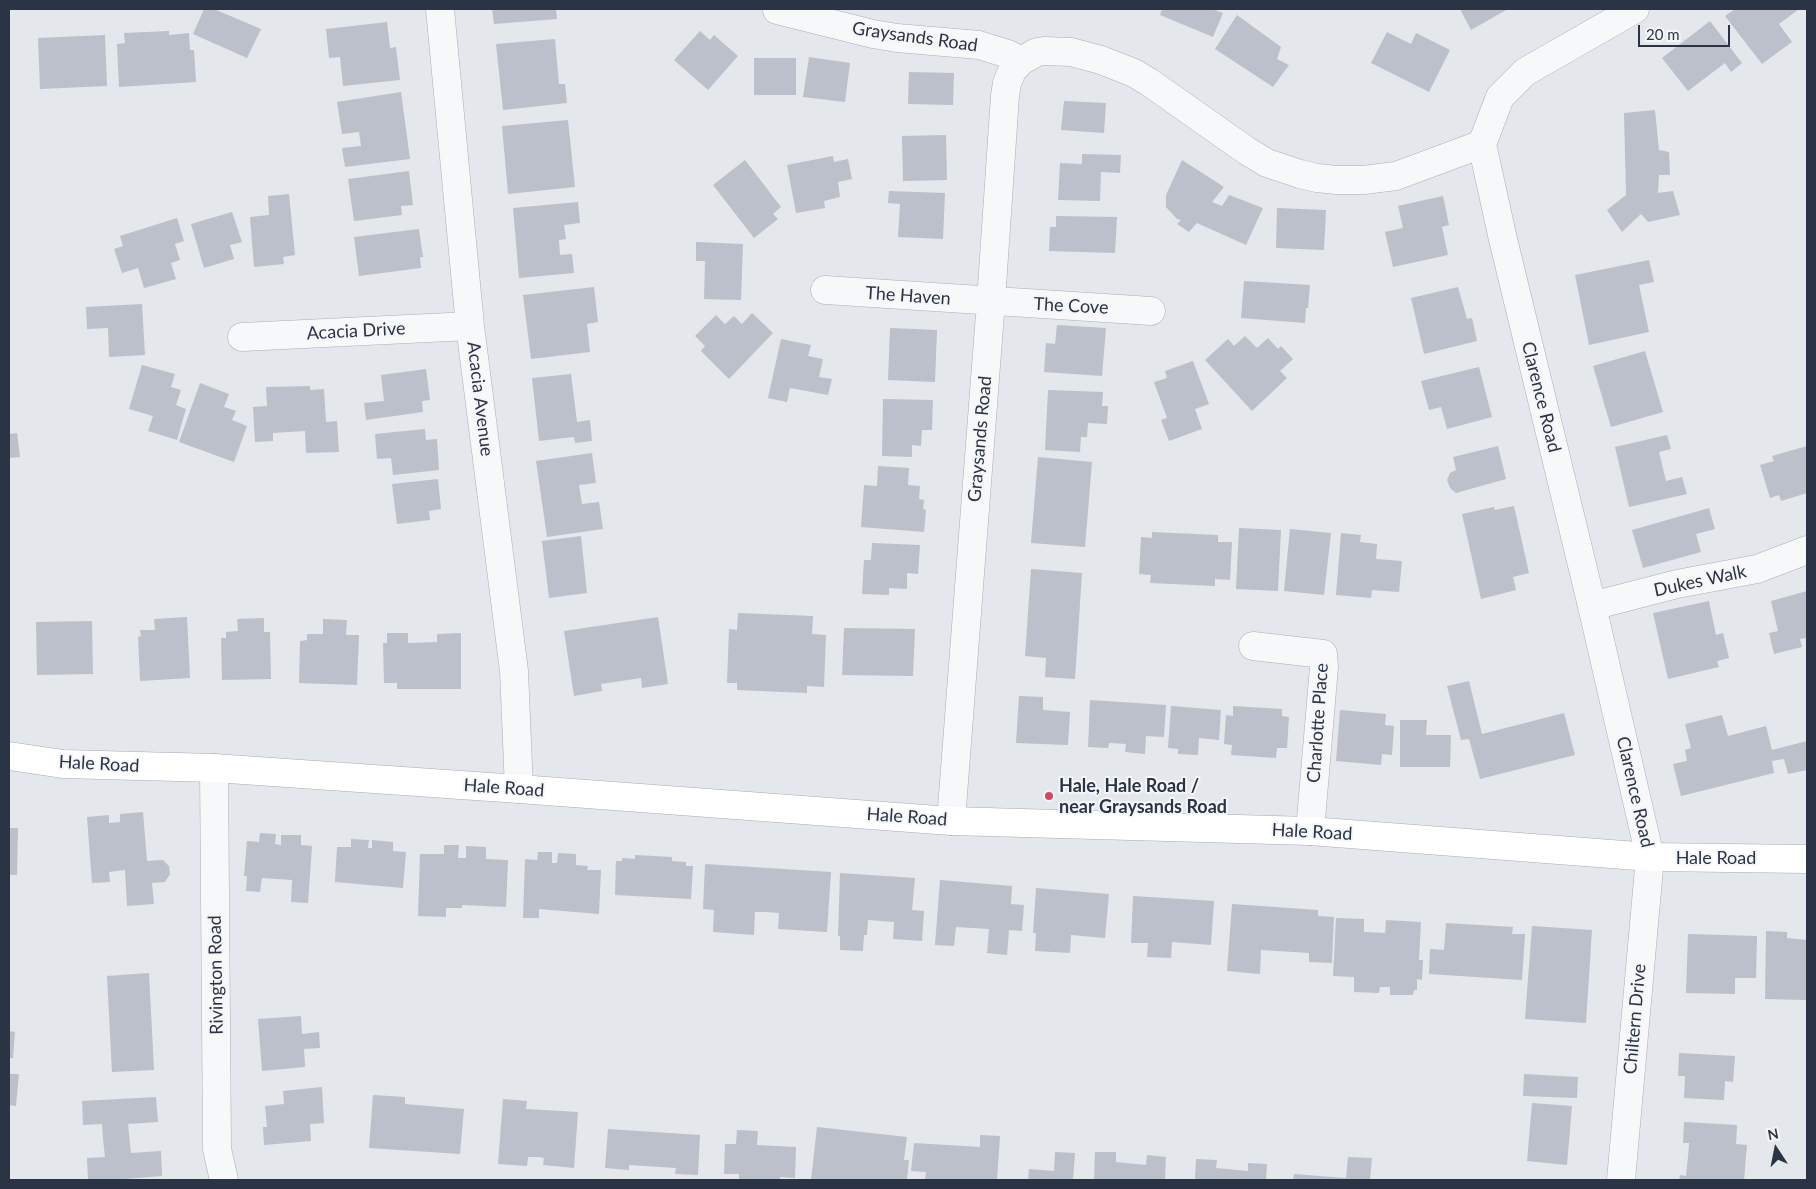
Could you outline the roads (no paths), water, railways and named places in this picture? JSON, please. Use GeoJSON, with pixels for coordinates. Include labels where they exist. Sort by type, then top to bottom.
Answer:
{"type":"FeatureCollection","features":[{"type":"Feature","properties":{"kind":"main road","name":"Hale Road"},"geometry":{"type":"LineString","coordinates":[[9,756],[63,764],[214,768],[518,788],[951,821],[1310,831],[1650,857],[1807,858]]}},
{"type":"Feature","properties":{"kind":"street","name":"Acacia Avenue"},"geometry":{"type":"LineString","coordinates":[[440,9],[470,326],[514,671],[518,788]]}},
{"type":"Feature","properties":{"kind":"street"},"geometry":{"type":"LineString","coordinates":[[1021,61],[1037,52],[1061,50],[1118,67],[1161,90],[1260,159],[1284,169],[1316,178],[1364,180],[1396,176],[1482,144],[1500,97],[1525,72],[1635,9]]}},
{"type":"Feature","properties":{"kind":"street","name":"Graysands Road"},"geometry":{"type":"LineString","coordinates":[[777,10],[838,26],[889,36],[979,46],[1008,54],[1021,61],[1009,77],[1005,96],[951,821]]}},
{"type":"Feature","properties":{"kind":"street","name":"Clarence Road"},"geometry":{"type":"LineString","coordinates":[[1482,144],[1506,254],[1592,606],[1650,857]]}},
{"type":"Feature","properties":{"kind":"street","name":"The Haven"},"geometry":{"type":"LineString","coordinates":[[825,290],[991,301]]}},
{"type":"Feature","properties":{"kind":"street","name":"The Cove"},"geometry":{"type":"LineString","coordinates":[[991,301],[1151,310]]}},
{"type":"Feature","properties":{"kind":"street","name":"Acacia Drive"},"geometry":{"type":"LineString","coordinates":[[242,337],[470,326]]}},
{"type":"Feature","properties":{"kind":"street","name":"Dukes Walk"},"geometry":{"type":"LineString","coordinates":[[1592,606],[1677,584],[1757,569],[1807,550]]}},
{"type":"Feature","properties":{"kind":"street","name":"Charlotte Place"},"geometry":{"type":"LineString","coordinates":[[1253,646],[1323,654],[1324,667],[1310,831]]}},
{"type":"Feature","properties":{"kind":"street","name":"Rivington Road"},"geometry":{"type":"LineString","coordinates":[[214,768],[217,1149],[224,1180]]}},
{"type":"Feature","properties":{"kind":"street","name":"Chiltern Drive"},"geometry":{"type":"LineString","coordinates":[[1621,1180],[1650,857]]}},
{"type":"Feature","properties":{"kind":"place","name":"Hale, Hale Road / near Graysands Road"},"geometry":{"type":"Point","coordinates":[1049,796]}}]}
